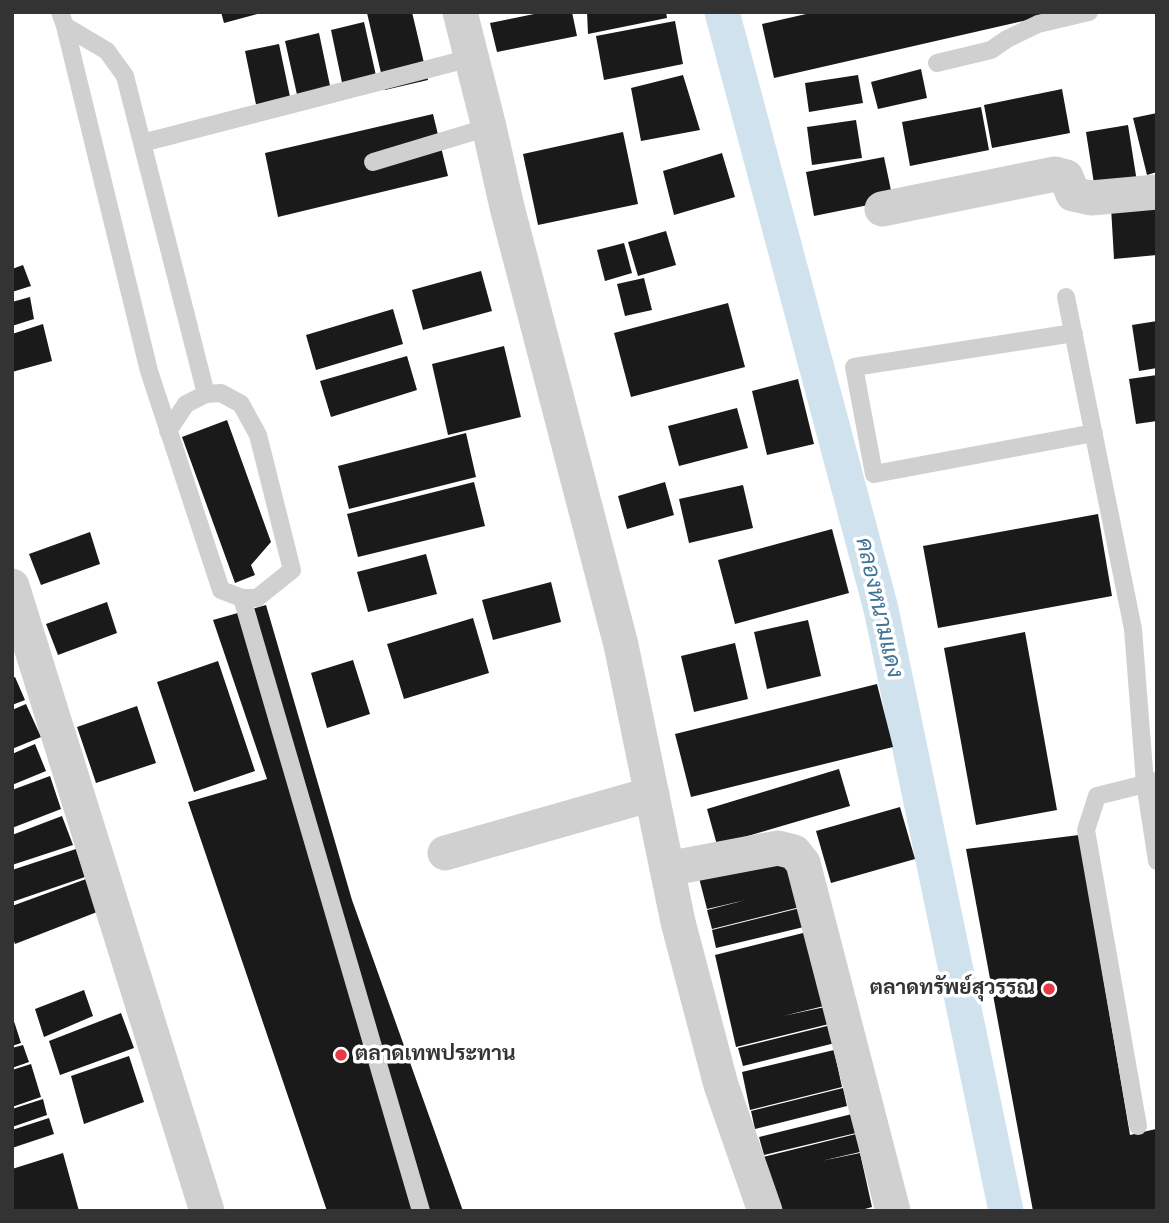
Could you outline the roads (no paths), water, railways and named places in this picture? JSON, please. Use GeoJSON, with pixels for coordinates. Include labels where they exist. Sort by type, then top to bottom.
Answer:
{"type":"FeatureCollection","features":[{"type":"Feature","properties":{"kind":"street"},"geometry":{"type":"LineString","coordinates":[[460,12],[507,206],[621,645],[678,922],[720,1085],[765,1211]]}},
{"type":"Feature","properties":{"kind":"street"},"geometry":{"type":"LineString","coordinates":[[882,209],[1055,174],[1066,177],[1073,194],[1091,198],[1157,192]]}},
{"type":"Feature","properties":{"kind":"street"},"geometry":{"type":"LineString","coordinates":[[12,586],[207,1211]]}},
{"type":"Feature","properties":{"kind":"street"},"geometry":{"type":"LineString","coordinates":[[445,853],[652,794]]}},
{"type":"Feature","properties":{"kind":"street"},"geometry":{"type":"LineString","coordinates":[[667,869],[778,848],[794,852],[803,863],[894,1211]]}},
{"type":"Feature","properties":{"kind":"lane"},"geometry":{"type":"LineString","coordinates":[[937,63],[991,50],[1038,24],[1088,12]]}},
{"type":"Feature","properties":{"kind":"lane"},"geometry":{"type":"LineString","coordinates":[[62,19],[107,51],[124,76],[206,394]]}},
{"type":"Feature","properties":{"kind":"lane"},"geometry":{"type":"LineString","coordinates":[[62,19],[149,371],[168,431],[221,590],[242,598],[257,598],[292,570],[258,435],[241,404],[221,393],[206,394],[186,404],[168,431]]}},
{"type":"Feature","properties":{"kind":"lane"},"geometry":{"type":"LineString","coordinates":[[142,143],[471,58]]}},
{"type":"Feature","properties":{"kind":"lane"},"geometry":{"type":"LineString","coordinates":[[373,162],[489,127]]}},
{"type":"Feature","properties":{"kind":"lane"},"geometry":{"type":"LineString","coordinates":[[1066,298],[1133,629],[1151,782],[1157,861]]}},
{"type":"Feature","properties":{"kind":"lane"},"geometry":{"type":"LineString","coordinates":[[1074,333],[854,367],[874,474],[1094,433]]}},
{"type":"Feature","properties":{"kind":"lane"},"geometry":{"type":"LineString","coordinates":[[242,598],[421,1211]]}},
{"type":"Feature","properties":{"kind":"lane"},"geometry":{"type":"LineString","coordinates":[[1138,1126],[1086,830],[1097,796],[1151,782]]}},
{"type":"Feature","properties":{"kind":"waterway","name":"คลองหนามแดง"},"geometry":{"type":"LineString","coordinates":[[722,12],[881,609],[1006,1211]]}},
{"type":"Feature","properties":{"kind":"place","name":"ตลาดทรัพย์สุวรรณ"},"geometry":{"type":"Point","coordinates":[1049,989]}},
{"type":"Feature","properties":{"kind":"place","name":"ตลาดเทพประทาน"},"geometry":{"type":"Point","coordinates":[341,1055]}}]}
